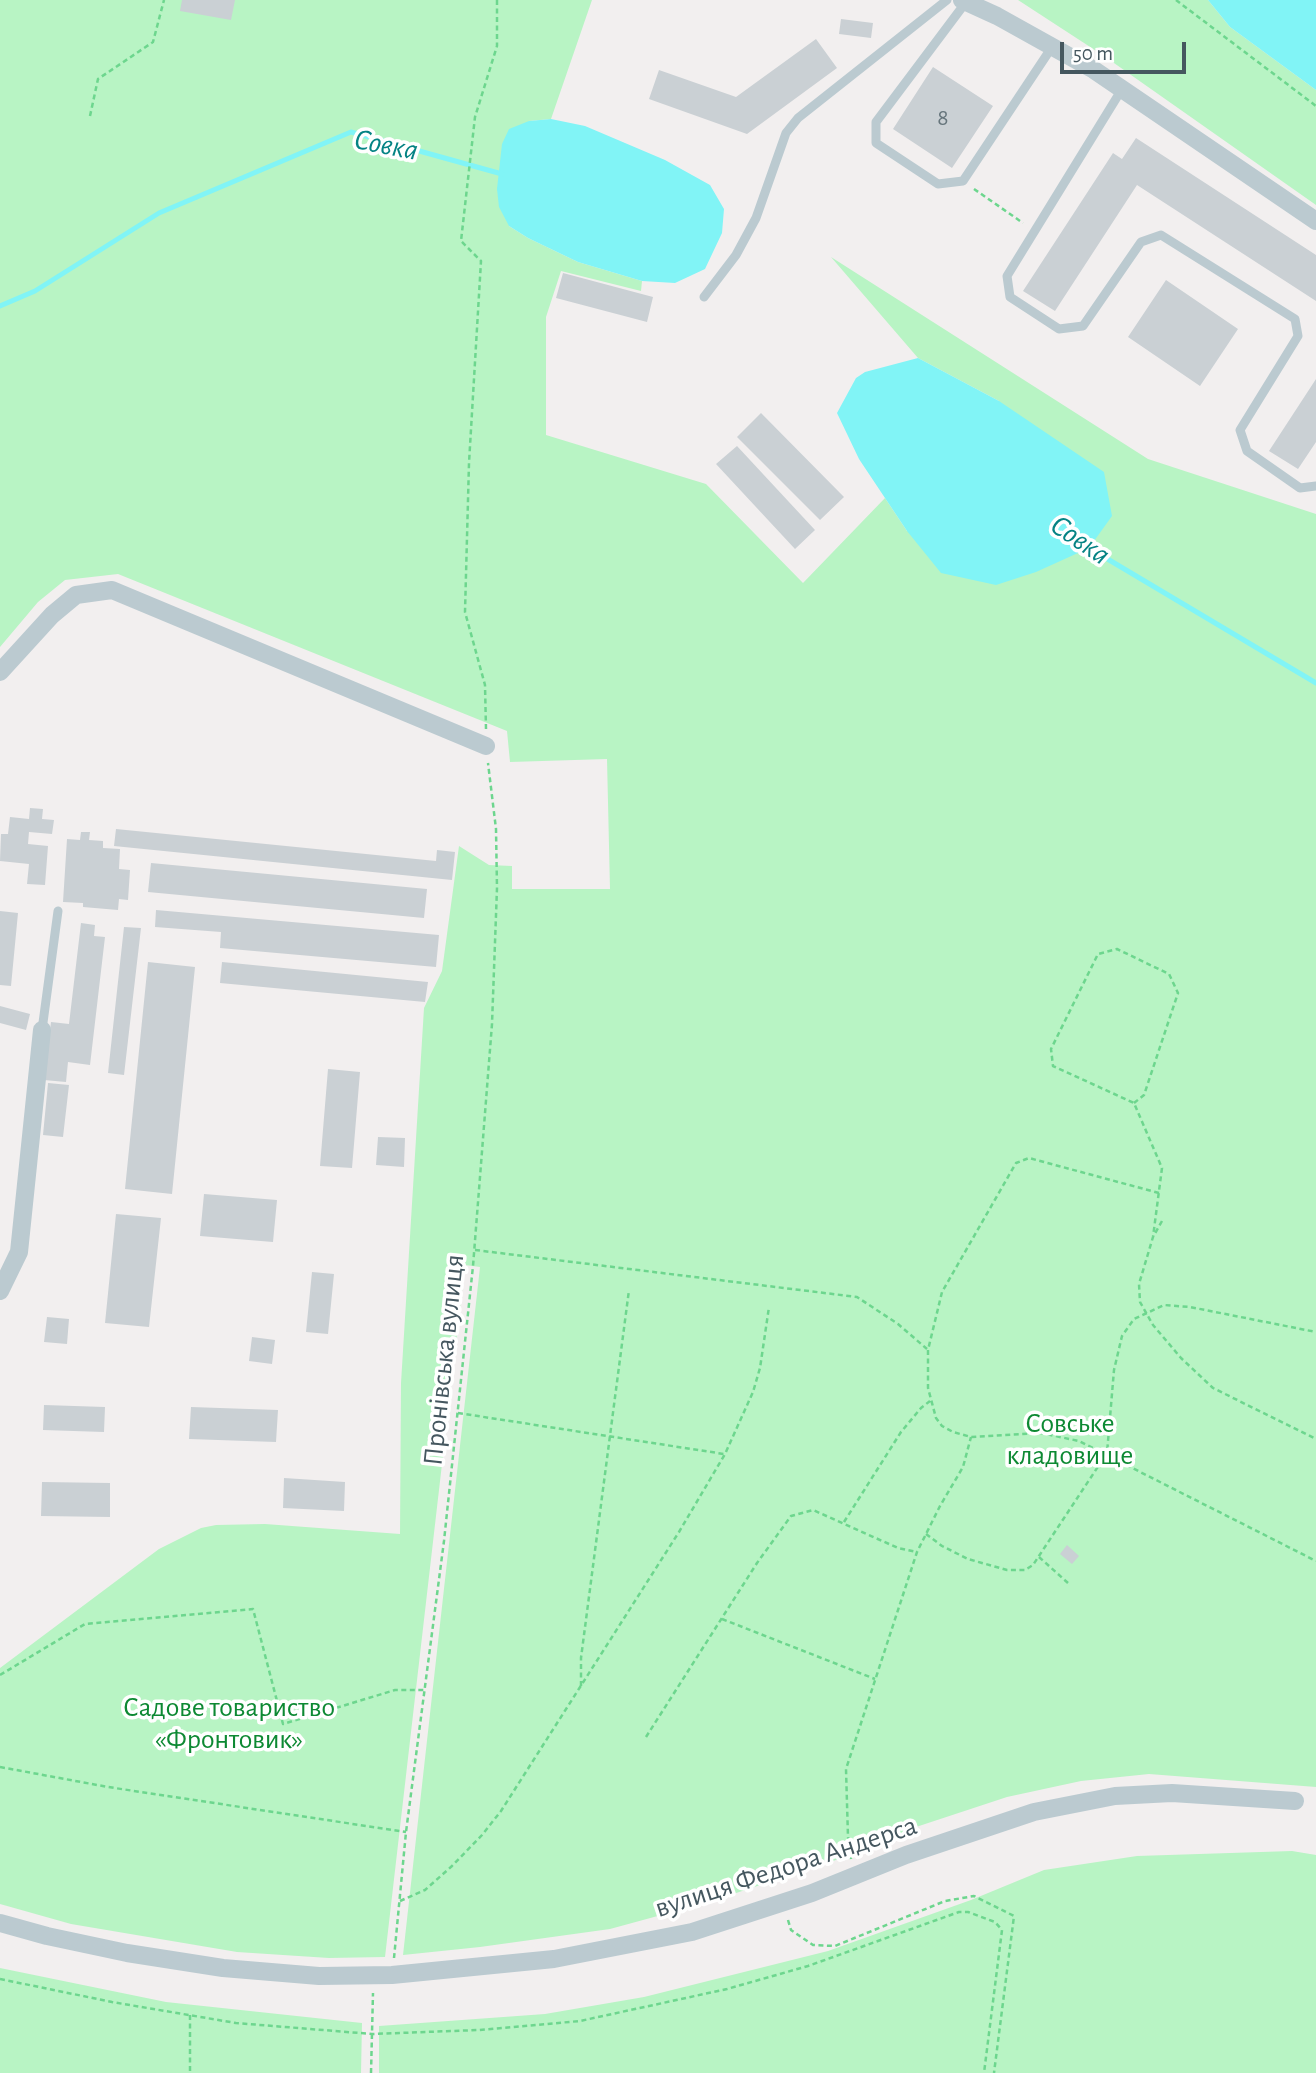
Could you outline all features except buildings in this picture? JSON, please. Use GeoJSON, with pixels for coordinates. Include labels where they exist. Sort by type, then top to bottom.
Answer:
{"type":"FeatureCollection","features":[{"type":"Feature","properties":{"kind":"street"},"geometry":{"type":"LineString","coordinates":[[964,1],[997,16],[1122,89],[1316,221]]}},
{"type":"Feature","properties":{"kind":"street"},"geometry":{"type":"LineString","coordinates":[[0,673],[52,615],[76,595],[112,590],[486,746]]}},
{"type":"Feature","properties":{"kind":"street"},"geometry":{"type":"LineString","coordinates":[[0,1291],[19,1252],[42,1030]]}},
{"type":"Feature","properties":{"kind":"street","name":"вулиця Федора Андерса"},"geometry":{"type":"LineString","coordinates":[[0,1923],[47,1936],[223,1968],[319,1976],[392,1975],[554,1959],[692,1932],[1034,1812],[1115,1796],[1172,1793],[1295,1801]]}},
{"type":"Feature","properties":{"kind":"lane"},"geometry":{"type":"LineString","coordinates":[[704,297],[736,255],[756,218],[782,143],[798,118],[947,0]]}},
{"type":"Feature","properties":{"kind":"lane"},"geometry":{"type":"LineString","coordinates":[[964,1],[876,122],[876,143],[938,184],[963,181],[1052,47]]}},
{"type":"Feature","properties":{"kind":"lane"},"geometry":{"type":"LineString","coordinates":[[1122,89],[1007,276],[1010,297],[1059,329],[1083,326],[1141,242],[1161,235],[1295,319],[1298,336],[1240,430],[1247,451],[1300,488],[1316,486]]}},
{"type":"Feature","properties":{"kind":"lane"},"geometry":{"type":"LineString","coordinates":[[42,1030],[58,911]]}},
{"type":"Feature","properties":{"kind":"path"},"geometry":{"type":"LineString","coordinates":[[90,116],[98,79],[153,42],[164,0]]}},
{"type":"Feature","properties":{"kind":"path","name":"Пронівська вулиця"},"geometry":{"type":"LineString","coordinates":[[392,1975],[406,1832],[458,1413],[492,1024],[497,888],[496,829],[486,746],[485,685],[465,612],[469,463],[481,261],[461,241],[475,117],[498,46],[497,0]]}},
{"type":"Feature","properties":{"kind":"path"},"geometry":{"type":"LineString","coordinates":[[1176,0],[1316,106]]}},
{"type":"Feature","properties":{"kind":"path"},"geometry":{"type":"LineString","coordinates":[[963,181],[1035,231]]}},
{"type":"Feature","properties":{"kind":"path"},"geometry":{"type":"LineString","coordinates":[[1134,1103],[1144,1095],[1178,993],[1169,974],[1117,949],[1098,954],[1051,1049],[1053,1066],[1134,1103],[1162,1168],[1153,1237],[1139,1284],[1140,1302],[1153,1325],[1181,1358],[1213,1388],[1316,1439]]}},
{"type":"Feature","properties":{"kind":"path"},"geometry":{"type":"LineString","coordinates":[[1159,1193],[1029,1158],[1016,1163],[942,1292],[928,1350],[930,1402],[942,1426],[971,1437],[1041,1433],[1079,1441],[1316,1561]]}},
{"type":"Feature","properties":{"kind":"path"},"geometry":{"type":"LineString","coordinates":[[1153,1237],[1162,1222]]}},
{"type":"Feature","properties":{"kind":"path"},"geometry":{"type":"LineString","coordinates":[[474,1250],[858,1297],[898,1324],[928,1350]]}},
{"type":"Feature","properties":{"kind":"path"},"geometry":{"type":"LineString","coordinates":[[581,1689],[581,1658],[629,1290]]}},
{"type":"Feature","properties":{"kind":"path"},"geometry":{"type":"LineString","coordinates":[[926,1534],[942,1546],[968,1559],[1007,1570],[1025,1570],[1033,1565],[1107,1453],[1114,1370],[1122,1336],[1133,1319],[1164,1304],[1316,1332]]}},
{"type":"Feature","properties":{"kind":"path"},"geometry":{"type":"LineString","coordinates":[[400,1901],[425,1890],[482,1835],[501,1811],[581,1689],[724,1454],[753,1392],[760,1368],[769,1307]]}},
{"type":"Feature","properties":{"kind":"path"},"geometry":{"type":"LineString","coordinates":[[844,1522],[901,1432],[921,1408],[930,1402]]}},
{"type":"Feature","properties":{"kind":"path"},"geometry":{"type":"LineString","coordinates":[[458,1413],[724,1454]]}},
{"type":"Feature","properties":{"kind":"path"},"geometry":{"type":"LineString","coordinates":[[853,1876],[848,1837],[846,1769],[917,1552],[963,1467],[971,1437]]}},
{"type":"Feature","properties":{"kind":"path"},"geometry":{"type":"LineString","coordinates":[[646,1737],[791,1516],[813,1510],[898,1548],[917,1552]]}},
{"type":"Feature","properties":{"kind":"path"},"geometry":{"type":"LineString","coordinates":[[1039,1557],[1068,1583]]}},
{"type":"Feature","properties":{"kind":"path"},"geometry":{"type":"LineString","coordinates":[[0,1675],[85,1624],[253,1609],[283,1724],[395,1690],[425,1690]]}},
{"type":"Feature","properties":{"kind":"path"},"geometry":{"type":"LineString","coordinates":[[722,1619],[875,1679]]}},
{"type":"Feature","properties":{"kind":"path"},"geometry":{"type":"LineString","coordinates":[[0,1768],[406,1832]]}},
{"type":"Feature","properties":{"kind":"path"},"geometry":{"type":"LineString","coordinates":[[783,1902],[791,1930],[813,1945],[835,1946],[945,1901],[974,1896],[1014,1916],[995,2073]]}},
{"type":"Feature","properties":{"kind":"path"},"geometry":{"type":"LineString","coordinates":[[0,1979],[236,2023],[372,2034],[479,2030],[580,2021],[727,1989],[808,1966],[959,1912],[968,1912],[995,1922],[1002,1930],[984,2073]]}},
{"type":"Feature","properties":{"kind":"path"},"geometry":{"type":"LineString","coordinates":[[371,2073],[373,1975]]}},
{"type":"Feature","properties":{"kind":"path"},"geometry":{"type":"LineString","coordinates":[[190,2015],[190,2073]]}},
{"type":"Feature","properties":{"kind":"green space"},"geometry":{"type":"Polygon","coordinates":[[[0,0],[592,0],[551,119],[529,121],[509,226],[578,262],[642,281],[641,291],[561,271],[546,317],[546,435],[706,484],[803,583],[885,498],[907,531],[999,401],[918,358],[831,257],[1148,459],[1316,514],[1316,1787],[1149,1774],[1081,1781],[1007,1797],[916,1827],[845,1857],[709,1902],[610,1929],[403,1955],[480,1267],[465,1265],[385,1957],[329,1958],[237,1952],[71,1924],[0,1904],[0,1668],[159,1549],[201,1528],[265,1524],[400,1534],[401,1383],[424,1008],[442,971],[459,846],[489,865],[512,866],[512,889],[610,889],[607,759],[510,762],[507,731],[118,574],[65,580],[38,602],[0,647],[0,0]]]}},
{"type":"Feature","properties":{"kind":"green space"},"geometry":{"type":"Polygon","coordinates":[[[1018,0],[1208,0],[1230,27],[1316,90],[1316,205],[1104,56],[1018,0]]]}},
{"type":"Feature","properties":{"kind":"green space"},"geometry":{"type":"Polygon","coordinates":[[[1292,1851],[1316,1855],[1316,2073],[379,2073],[379,2026],[545,2014],[644,1997],[828,1951],[971,1900],[1044,1870],[1137,1856],[1292,1851]]]}},
{"type":"Feature","properties":{"kind":"green space"},"geometry":{"type":"Polygon","coordinates":[[[0,1968],[166,2002],[362,2023],[361,2073],[0,2073],[0,1968]]]}},
{"type":"Feature","properties":{"kind":"water"},"geometry":{"type":"Polygon","coordinates":[[[1208,0],[1316,0],[1316,90],[1230,27],[1208,0]]]}},
{"type":"Feature","properties":{"kind":"water"},"geometry":{"type":"Polygon","coordinates":[[[551,119],[585,126],[665,160],[710,185],[724,209],[722,233],[705,269],[675,283],[642,281],[578,262],[509,226],[499,207],[497,189],[502,144],[509,129],[529,121],[551,119]]]}},
{"type":"Feature","properties":{"kind":"water"},"geometry":{"type":"Polygon","coordinates":[[[918,358],[999,401],[1104,472],[1112,516],[1089,548],[1036,572],[996,585],[941,573],[907,531],[859,459],[837,413],[856,378],[865,372],[918,358]]]}},
{"type":"Feature","properties":{"kind":"waterway","name":"Совка"},"geometry":{"type":"LineString","coordinates":[[0,306],[35,291],[159,213],[351,132],[502,174]]}},
{"type":"Feature","properties":{"kind":"waterway","name":"Совка"},"geometry":{"type":"LineString","coordinates":[[1084,545],[1316,683]]}},
{"type":"Feature","properties":{"kind":"park label","name":"Совське кладовище"},"geometry":{"type":"Point","coordinates":[1070,1440]}},
{"type":"Feature","properties":{"kind":"park label","name":"Садове товариство «Фронтовик»"},"geometry":{"type":"Point","coordinates":[229,1724]}}]}
